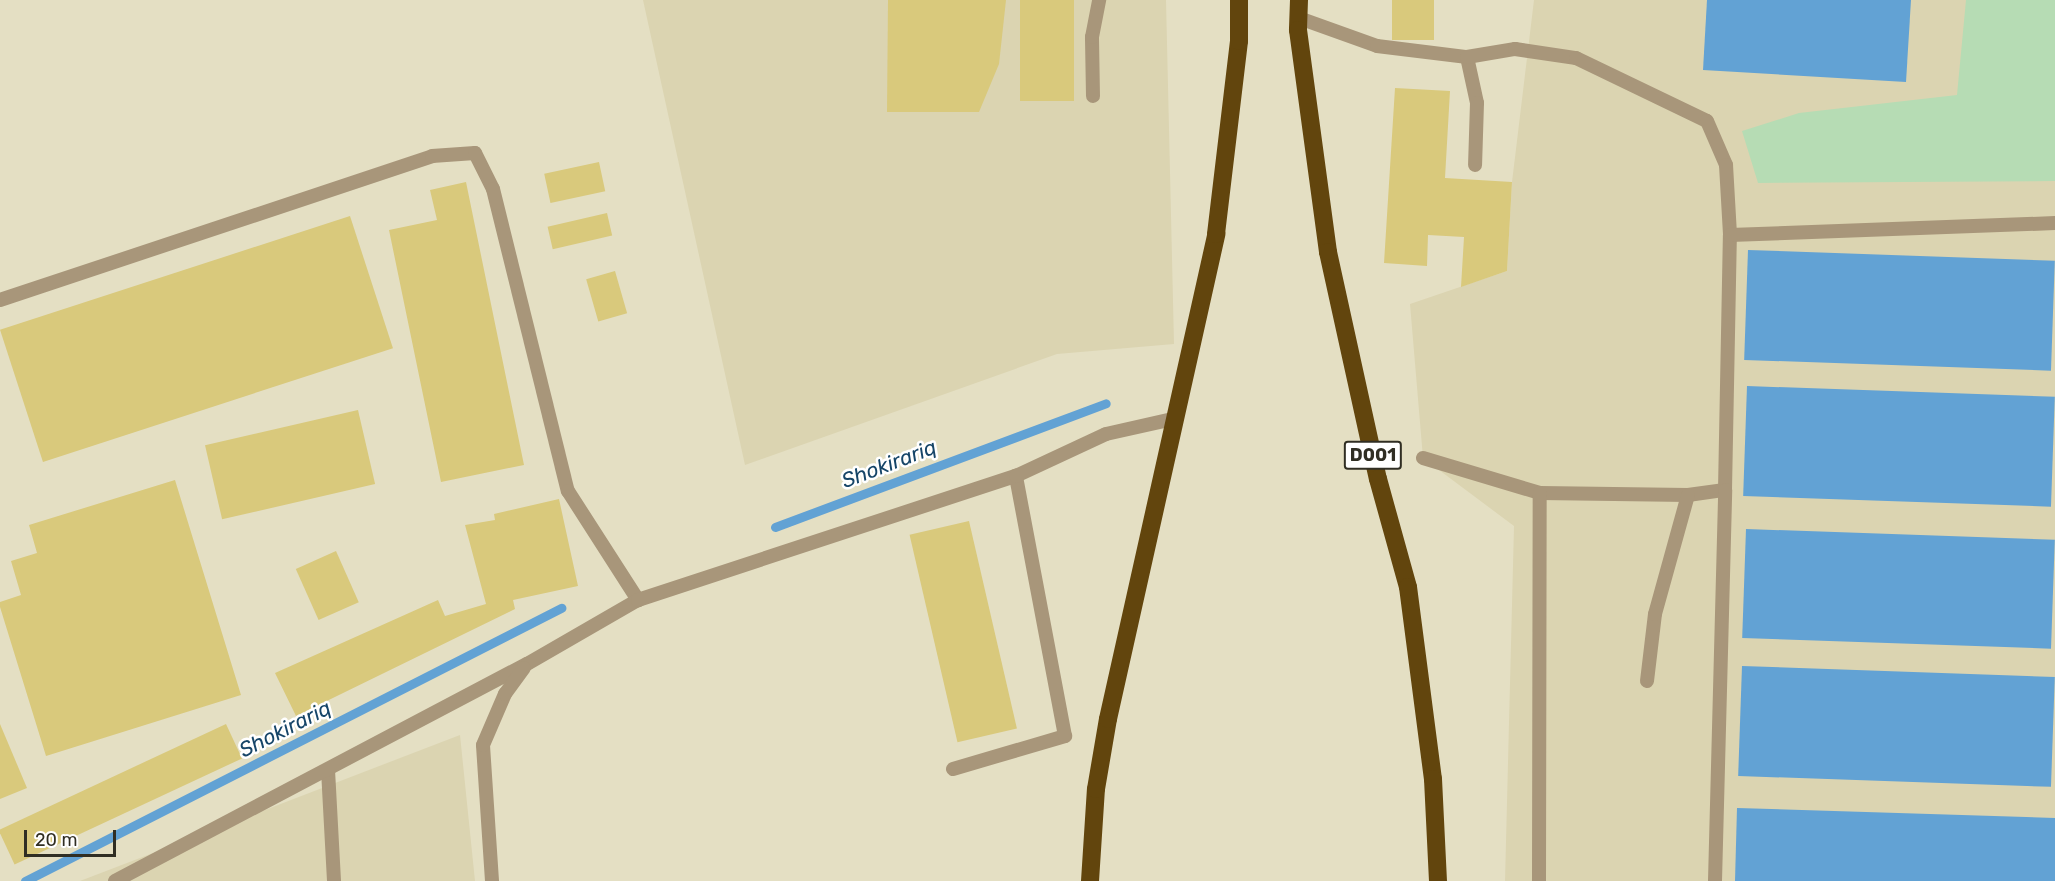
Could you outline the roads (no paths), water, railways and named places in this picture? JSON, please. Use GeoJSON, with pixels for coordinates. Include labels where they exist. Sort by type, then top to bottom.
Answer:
{"type":"FeatureCollection","features":[{"type":"Feature","properties":{"kind":"highway"},"geometry":{"type":"LineString","coordinates":[[1090,881],[1096,789],[1108,719],[1216,234],[1239,41],[1239,0]]}},
{"type":"Feature","properties":{"kind":"highway","name":"D001"},"geometry":{"type":"LineString","coordinates":[[1298,16],[1328,252],[1378,479],[1408,587],[1433,778],[1438,881]]}},
{"type":"Feature","properties":{"kind":"lane"},"geometry":{"type":"LineString","coordinates":[[1093,96],[1092,37],[1099,0]]}},
{"type":"Feature","properties":{"kind":"lane"},"geometry":{"type":"LineString","coordinates":[[1298,16],[1377,46],[1467,57],[1515,49],[1576,58],[1707,121],[1726,165],[1730,235],[1715,881]]}},
{"type":"Feature","properties":{"kind":"lane"},"geometry":{"type":"LineString","coordinates":[[1467,57],[1477,103],[1475,165]]}},
{"type":"Feature","properties":{"kind":"lane"},"geometry":{"type":"LineString","coordinates":[[0,300],[432,156],[475,153],[493,189],[568,491],[638,600]]}},
{"type":"Feature","properties":{"kind":"lane"},"geometry":{"type":"LineString","coordinates":[[1730,235],[2055,224]]}},
{"type":"Feature","properties":{"kind":"lane"},"geometry":{"type":"LineString","coordinates":[[115,881],[527,664],[638,600],[1016,476],[1106,434],[1173,419]]}},
{"type":"Feature","properties":{"kind":"lane"},"geometry":{"type":"LineString","coordinates":[[1423,458],[1540,493],[1688,495],[1725,490]]}},
{"type":"Feature","properties":{"kind":"lane"},"geometry":{"type":"LineString","coordinates":[[953,769],[1065,736],[1016,476]]}},
{"type":"Feature","properties":{"kind":"lane"},"geometry":{"type":"LineString","coordinates":[[1539,881],[1540,493]]}},
{"type":"Feature","properties":{"kind":"lane"},"geometry":{"type":"LineString","coordinates":[[1647,681],[1655,614],[1688,495]]}},
{"type":"Feature","properties":{"kind":"lane"},"geometry":{"type":"LineString","coordinates":[[492,881],[483,745],[505,694],[527,664]]}},
{"type":"Feature","properties":{"kind":"lane"},"geometry":{"type":"LineString","coordinates":[[328,770],[334,881]]}},
{"type":"Feature","properties":{"kind":"water"},"geometry":{"type":"Polygon","coordinates":[[[1707,0],[1911,0],[1906,82],[1703,70],[1707,0]]]}},
{"type":"Feature","properties":{"kind":"water"},"geometry":{"type":"Polygon","coordinates":[[[1748,250],[2055,261],[2051,371],[1744,360],[1748,250]]]}},
{"type":"Feature","properties":{"kind":"water"},"geometry":{"type":"Polygon","coordinates":[[[1747,386],[2055,397],[2051,507],[1743,496],[1747,386]]]}},
{"type":"Feature","properties":{"kind":"water"},"geometry":{"type":"Polygon","coordinates":[[[1746,529],[2055,540],[2051,649],[1742,638],[1746,529]]]}},
{"type":"Feature","properties":{"kind":"water"},"geometry":{"type":"Polygon","coordinates":[[[1742,666],[2055,677],[2051,787],[1738,776],[1742,666]]]}},
{"type":"Feature","properties":{"kind":"water"},"geometry":{"type":"Polygon","coordinates":[[[1737,808],[2055,818],[2055,881],[1735,881],[1737,808]]]}},
{"type":"Feature","properties":{"kind":"waterway","name":"Shokirariq"},"geometry":{"type":"LineString","coordinates":[[775,527],[1106,403]]}},
{"type":"Feature","properties":{"kind":"waterway","name":"Shokirariq"},"geometry":{"type":"LineString","coordinates":[[25,881],[561,608]]}}]}
